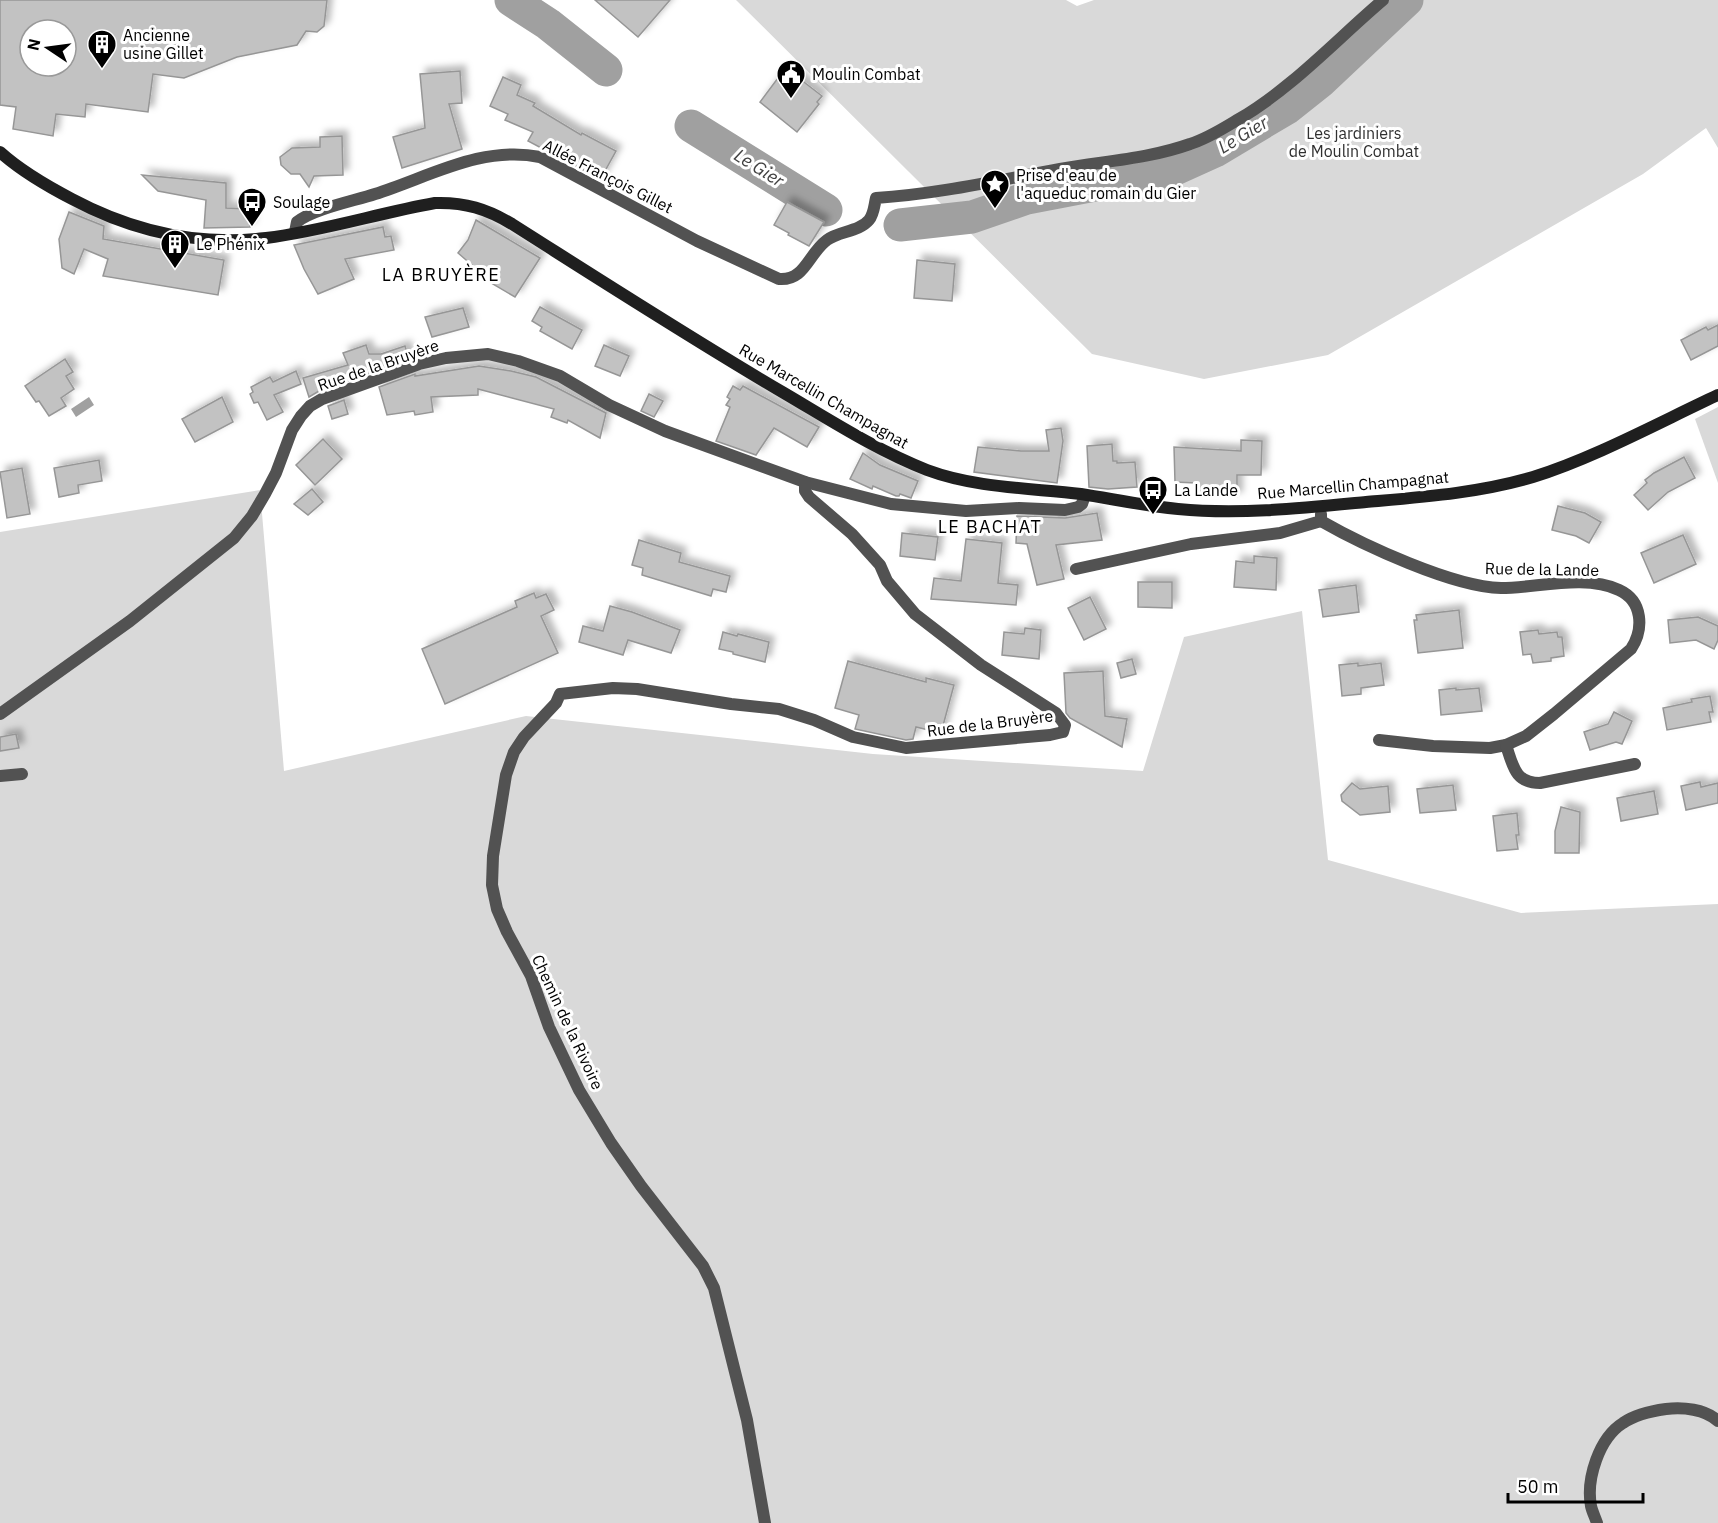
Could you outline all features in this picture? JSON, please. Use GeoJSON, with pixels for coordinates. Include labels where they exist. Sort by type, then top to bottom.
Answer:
{"type":"FeatureCollection","features":[{"type":"Feature","properties":{"kind":"main road","name":"Rue Marcellin Champagnat"},"geometry":{"type":"LineString","coordinates":[[0,152],[43,183],[88,208],[166,235],[202,240],[266,238],[435,203],[452,202],[481,207],[513,224],[722,356],[862,439],[898,458],[946,476],[968,481],[1187,510],[1239,511],[1321,506],[1459,493],[1536,476],[1583,458],[1718,394]]}},
{"type":"Feature","properties":{"kind":"street","name":"Allée François Gillet"},"geometry":{"type":"LineString","coordinates":[[295,232],[297,222],[310,215],[384,191],[425,174],[465,162],[502,154],[521,153],[540,157],[697,241],[779,279],[790,280],[800,274],[817,250],[836,235],[860,227],[868,221],[873,213],[876,198],[919,195],[978,185],[1153,155],[1192,144],[1240,118],[1278,92],[1383,0]]}},
{"type":"Feature","properties":{"kind":"street","name":"Rue de la Bruyère"},"geometry":{"type":"LineString","coordinates":[[0,714],[130,621],[234,538],[252,516],[276,473],[292,430],[310,406],[322,399],[419,364],[488,354],[518,361],[560,376],[609,405],[666,431],[805,482],[891,504],[966,511],[1005,508],[1072,509],[1082,504],[1085,495]]}},
{"type":"Feature","properties":{"kind":"street","name":"Rue de la Bruyère"},"geometry":{"type":"LineString","coordinates":[[560,694],[603,688],[637,689],[730,704],[779,709],[814,720],[853,737],[906,748],[1063,732],[1065,725],[1056,713],[981,665],[915,614],[887,580],[880,565],[852,534],[808,497],[805,482]]}},
{"type":"Feature","properties":{"kind":"street"},"geometry":{"type":"LineString","coordinates":[[1076,569],[1191,544],[1280,533],[1321,521],[1321,506]]}},
{"type":"Feature","properties":{"kind":"street","name":"Rue de la Lande"},"geometry":{"type":"LineString","coordinates":[[1321,521],[1423,568],[1458,580],[1500,588],[1538,584],[1609,586],[1630,597],[1640,617],[1637,640],[1631,649],[1526,736],[1506,745],[1490,748],[1433,746],[1379,740]]}},
{"type":"Feature","properties":{"kind":"street","name":"Chemin de la Rivoire"},"geometry":{"type":"LineString","coordinates":[[560,694],[556,703],[524,737],[514,752],[506,775],[493,856],[492,885],[497,909],[531,976],[549,1027],[579,1090],[611,1143],[703,1266],[714,1288],[749,1431],[765,1523]]}},
{"type":"Feature","properties":{"kind":"street"},"geometry":{"type":"LineString","coordinates":[[1506,745],[1516,773],[1523,780],[1531,783],[1635,764]]}},
{"type":"Feature","properties":{"kind":"street"},"geometry":{"type":"LineString","coordinates":[[0,776],[22,774]]}},
{"type":"Feature","properties":{"kind":"street"},"geometry":{"type":"LineString","coordinates":[[1597,1523],[1591,1506],[1591,1476],[1602,1446],[1621,1424],[1647,1411],[1680,1407],[1716,1416]]}},
{"type":"Feature","properties":{"kind":"green space","name":"Les jardiniers de Moulin Combat"},"geometry":{"type":"Polygon","coordinates":[[[736,0],[1066,0],[1077,6],[1094,0],[1718,0],[1718,148],[1706,128],[1643,174],[1328,355],[1204,379],[1092,354],[736,0]]]}},
{"type":"Feature","properties":{"kind":"green space"},"geometry":{"type":"Polygon","coordinates":[[[1718,407],[1718,483],[1695,419],[1718,407]]]}},
{"type":"Feature","properties":{"kind":"green space"},"geometry":{"type":"Polygon","coordinates":[[[260,490],[284,771],[526,716],[873,754],[1143,771],[1184,637],[1302,611],[1328,860],[1521,913],[1718,904],[1718,1523],[0,1523],[0,532],[260,490]]]}},
{"type":"Feature","properties":{"kind":"shaded area"},"geometry":{"type":"Polygon","coordinates":[[[89,397],[94,405],[76,417],[71,409],[89,397]]]}},
{"type":"Feature","properties":{"kind":"building","name":"Ancienne usine Gillet"},"geometry":{"type":"Polygon","coordinates":[[[0,0],[327,0],[324,26],[317,32],[306,31],[297,45],[237,57],[184,78],[153,74],[148,112],[86,104],[85,117],[56,114],[53,136],[13,129],[16,107],[0,105],[0,0]]]}},
{"type":"Feature","properties":{"kind":"building"},"geometry":{"type":"Polygon","coordinates":[[[595,0],[670,0],[638,37],[595,0]]]}},
{"type":"Feature","properties":{"kind":"building","name":"Moulin Combat"},"geometry":{"type":"Polygon","coordinates":[[[787,69],[822,96],[817,102],[819,104],[797,132],[760,102],[787,69]]]}},
{"type":"Feature","properties":{"kind":"building"},"geometry":{"type":"Polygon","coordinates":[[[460,71],[462,103],[449,104],[462,149],[402,168],[393,137],[425,128],[420,74],[460,71]]]}},
{"type":"Feature","properties":{"kind":"building"},"geometry":{"type":"Polygon","coordinates":[[[503,77],[521,85],[517,95],[535,103],[533,106],[581,135],[582,133],[616,151],[600,180],[528,141],[533,132],[505,120],[508,114],[490,106],[503,77]]]}},
{"type":"Feature","properties":{"kind":"building"},"geometry":{"type":"Polygon","coordinates":[[[342,136],[343,175],[314,176],[309,187],[300,174],[291,174],[281,165],[280,157],[292,148],[320,147],[320,137],[342,136]]]}},
{"type":"Feature","properties":{"kind":"building"},"geometry":{"type":"Polygon","coordinates":[[[142,175],[226,183],[226,208],[250,209],[250,227],[204,228],[206,200],[158,191],[142,175]]]}},
{"type":"Feature","properties":{"kind":"building"},"geometry":{"type":"Polygon","coordinates":[[[787,202],[824,222],[809,246],[774,225],[787,202]]]}},
{"type":"Feature","properties":{"kind":"building"},"geometry":{"type":"Polygon","coordinates":[[[69,212],[104,226],[103,239],[224,260],[218,295],[103,276],[108,259],[84,249],[74,274],[62,268],[59,239],[69,212]]]}},
{"type":"Feature","properties":{"kind":"building"},"geometry":{"type":"Polygon","coordinates":[[[476,220],[540,258],[515,297],[486,280],[458,253],[468,240],[476,220]]]}},
{"type":"Feature","properties":{"kind":"building"},"geometry":{"type":"Polygon","coordinates":[[[383,227],[385,237],[391,236],[394,250],[345,259],[354,279],[318,294],[294,245],[383,227]]]}},
{"type":"Feature","properties":{"kind":"building"},"geometry":{"type":"Polygon","coordinates":[[[917,260],[955,264],[952,301],[914,298],[917,260]]]}},
{"type":"Feature","properties":{"kind":"building"},"geometry":{"type":"Polygon","coordinates":[[[540,307],[582,330],[572,349],[540,331],[542,327],[532,321],[540,307]]]}},
{"type":"Feature","properties":{"kind":"building"},"geometry":{"type":"Polygon","coordinates":[[[463,308],[469,327],[432,337],[425,317],[463,308]]]}},
{"type":"Feature","properties":{"kind":"building"},"geometry":{"type":"Polygon","coordinates":[[[1718,325],[1718,346],[1691,360],[1681,340],[1706,327],[1708,330],[1718,325]]]}},
{"type":"Feature","properties":{"kind":"building"},"geometry":{"type":"Polygon","coordinates":[[[366,345],[369,354],[381,354],[405,346],[409,359],[319,391],[309,397],[303,378],[348,365],[343,353],[366,345]]]}},
{"type":"Feature","properties":{"kind":"building"},"geometry":{"type":"Polygon","coordinates":[[[604,345],[629,356],[620,376],[595,366],[604,345]]]}},
{"type":"Feature","properties":{"kind":"building"},"geometry":{"type":"Polygon","coordinates":[[[65,359],[73,372],[66,376],[74,389],[61,398],[66,406],[49,416],[25,386],[65,359]]]}},
{"type":"Feature","properties":{"kind":"building"},"geometry":{"type":"Polygon","coordinates":[[[479,366],[536,377],[606,413],[600,438],[568,420],[567,423],[551,417],[554,409],[478,389],[478,395],[431,397],[433,412],[415,415],[414,411],[387,415],[379,387],[415,374],[415,376],[479,366]]]}},
{"type":"Feature","properties":{"kind":"building"},"geometry":{"type":"Polygon","coordinates":[[[296,371],[301,384],[274,395],[283,412],[267,420],[258,402],[254,403],[250,394],[253,392],[251,387],[270,377],[273,382],[296,371]]]}},
{"type":"Feature","properties":{"kind":"building"},"geometry":{"type":"Polygon","coordinates":[[[733,386],[740,390],[743,386],[819,427],[807,447],[774,428],[756,455],[716,441],[730,407],[726,405],[730,399],[727,397],[733,386]]]}},
{"type":"Feature","properties":{"kind":"building"},"geometry":{"type":"Polygon","coordinates":[[[649,394],[663,401],[654,417],[641,411],[649,394]]]}},
{"type":"Feature","properties":{"kind":"building"},"geometry":{"type":"Polygon","coordinates":[[[222,397],[233,422],[195,442],[182,419],[222,397]]]}},
{"type":"Feature","properties":{"kind":"building"},"geometry":{"type":"Polygon","coordinates":[[[344,400],[348,414],[332,419],[328,406],[344,400]]]}},
{"type":"Feature","properties":{"kind":"building"},"geometry":{"type":"Polygon","coordinates":[[[1061,428],[1063,441],[1057,483],[974,472],[978,447],[1049,451],[1046,430],[1061,428]]]}},
{"type":"Feature","properties":{"kind":"building"},"geometry":{"type":"Polygon","coordinates":[[[323,439],[342,459],[315,485],[296,465],[323,439]]]}},
{"type":"Feature","properties":{"kind":"building"},"geometry":{"type":"Polygon","coordinates":[[[1241,440],[1262,441],[1261,475],[1237,475],[1237,497],[1196,497],[1196,483],[1175,482],[1174,447],[1241,451],[1241,440]]]}},
{"type":"Feature","properties":{"kind":"building"},"geometry":{"type":"Polygon","coordinates":[[[1112,444],[1113,461],[1117,463],[1135,462],[1137,487],[1108,489],[1089,487],[1087,446],[1112,444]]]}},
{"type":"Feature","properties":{"kind":"building"},"geometry":{"type":"Polygon","coordinates":[[[863,453],[880,465],[918,481],[911,498],[900,494],[896,496],[873,486],[872,489],[850,479],[863,453]]]}},
{"type":"Feature","properties":{"kind":"building"},"geometry":{"type":"Polygon","coordinates":[[[1684,457],[1695,478],[1668,492],[1648,510],[1634,495],[1647,483],[1645,480],[1654,473],[1684,457]]]}},
{"type":"Feature","properties":{"kind":"building"},"geometry":{"type":"Polygon","coordinates":[[[99,460],[102,481],[78,485],[79,493],[59,497],[54,468],[99,460]]]}},
{"type":"Feature","properties":{"kind":"building"},"geometry":{"type":"Polygon","coordinates":[[[22,468],[30,514],[7,518],[0,472],[22,468]]]}},
{"type":"Feature","properties":{"kind":"building"},"geometry":{"type":"Polygon","coordinates":[[[312,489],[323,502],[308,515],[294,504],[312,489]]]}},
{"type":"Feature","properties":{"kind":"building"},"geometry":{"type":"Polygon","coordinates":[[[1558,506],[1585,513],[1601,522],[1589,543],[1576,536],[1552,530],[1558,506]]]}},
{"type":"Feature","properties":{"kind":"building"},"geometry":{"type":"Polygon","coordinates":[[[1097,513],[1102,540],[1056,545],[1064,579],[1037,585],[1027,544],[1016,543],[1017,516],[1065,518],[1097,513]]]}},
{"type":"Feature","properties":{"kind":"building"},"geometry":{"type":"Polygon","coordinates":[[[902,533],[938,537],[935,560],[900,556],[902,533]]]}},
{"type":"Feature","properties":{"kind":"building"},"geometry":{"type":"Polygon","coordinates":[[[1683,535],[1696,564],[1654,583],[1641,553],[1683,535]]]}},
{"type":"Feature","properties":{"kind":"building"},"geometry":{"type":"Polygon","coordinates":[[[966,539],[1002,543],[998,583],[1018,585],[1016,605],[931,599],[934,578],[961,581],[966,539]]]}},
{"type":"Feature","properties":{"kind":"building"},"geometry":{"type":"Polygon","coordinates":[[[639,540],[681,553],[679,562],[730,576],[726,592],[713,589],[711,596],[642,575],[643,568],[632,565],[639,540]]]}},
{"type":"Feature","properties":{"kind":"building"},"geometry":{"type":"Polygon","coordinates":[[[1254,556],[1277,558],[1276,590],[1234,587],[1236,561],[1254,563],[1254,556]]]}},
{"type":"Feature","properties":{"kind":"building"},"geometry":{"type":"Polygon","coordinates":[[[1138,582],[1172,582],[1172,608],[1138,607],[1138,582]]]}},
{"type":"Feature","properties":{"kind":"building"},"geometry":{"type":"Polygon","coordinates":[[[1356,585],[1359,612],[1323,617],[1319,590],[1356,585]]]}},
{"type":"Feature","properties":{"kind":"building"},"geometry":{"type":"Polygon","coordinates":[[[534,593],[536,598],[546,594],[554,610],[541,616],[558,653],[445,704],[422,649],[517,607],[515,601],[534,593]]]}},
{"type":"Feature","properties":{"kind":"building"},"geometry":{"type":"Polygon","coordinates":[[[1090,597],[1106,629],[1084,640],[1068,608],[1090,597]]]}},
{"type":"Feature","properties":{"kind":"building"},"geometry":{"type":"Polygon","coordinates":[[[610,606],[680,630],[671,653],[628,640],[623,655],[579,642],[583,626],[603,631],[610,606]]]}},
{"type":"Feature","properties":{"kind":"building"},"geometry":{"type":"Polygon","coordinates":[[[1459,610],[1463,648],[1418,653],[1414,620],[1417,620],[1416,615],[1459,610]]]}},
{"type":"Feature","properties":{"kind":"building"},"geometry":{"type":"Polygon","coordinates":[[[1698,617],[1718,626],[1718,640],[1714,649],[1696,640],[1670,643],[1668,620],[1698,617]]]}},
{"type":"Feature","properties":{"kind":"building"},"geometry":{"type":"Polygon","coordinates":[[[1025,628],[1041,630],[1039,659],[1002,655],[1004,632],[1024,634],[1025,628]]]}},
{"type":"Feature","properties":{"kind":"building"},"geometry":{"type":"Polygon","coordinates":[[[1538,630],[1539,634],[1557,632],[1558,637],[1562,637],[1564,656],[1551,658],[1551,661],[1533,663],[1531,654],[1523,655],[1520,632],[1538,630]]]}},
{"type":"Feature","properties":{"kind":"building"},"geometry":{"type":"Polygon","coordinates":[[[723,632],[769,642],[765,662],[719,649],[723,632]]]}},
{"type":"Feature","properties":{"kind":"building"},"geometry":{"type":"Polygon","coordinates":[[[1132,659],[1136,674],[1121,678],[1117,663],[1132,659]]]}},
{"type":"Feature","properties":{"kind":"building"},"geometry":{"type":"Polygon","coordinates":[[[848,661],[926,682],[926,678],[954,685],[941,733],[916,727],[913,739],[906,740],[855,729],[859,715],[835,708],[848,661]]]}},
{"type":"Feature","properties":{"kind":"building"},"geometry":{"type":"Polygon","coordinates":[[[1358,663],[1358,666],[1381,663],[1384,685],[1361,688],[1361,694],[1342,696],[1339,665],[1358,663]]]}},
{"type":"Feature","properties":{"kind":"building"},"geometry":{"type":"Polygon","coordinates":[[[1103,671],[1105,716],[1127,719],[1122,747],[1070,718],[1066,713],[1064,673],[1103,671]]]}},
{"type":"Feature","properties":{"kind":"building"},"geometry":{"type":"Polygon","coordinates":[[[1456,688],[1456,690],[1479,688],[1482,711],[1441,715],[1439,690],[1456,688]]]}},
{"type":"Feature","properties":{"kind":"building"},"geometry":{"type":"Polygon","coordinates":[[[1710,696],[1713,712],[1709,712],[1711,722],[1667,730],[1663,708],[1710,696]]]}},
{"type":"Feature","properties":{"kind":"building"},"geometry":{"type":"Polygon","coordinates":[[[1614,712],[1632,721],[1622,744],[1616,742],[1590,750],[1584,732],[1608,724],[1614,712]]]}},
{"type":"Feature","properties":{"kind":"building"},"geometry":{"type":"Polygon","coordinates":[[[16,734],[19,748],[0,751],[0,737],[16,734]]]}},
{"type":"Feature","properties":{"kind":"building"},"geometry":{"type":"Polygon","coordinates":[[[1700,782],[1701,787],[1718,783],[1718,803],[1686,810],[1681,786],[1700,782]]]}},
{"type":"Feature","properties":{"kind":"building"},"geometry":{"type":"Polygon","coordinates":[[[1352,783],[1360,789],[1388,786],[1390,812],[1360,815],[1342,801],[1341,795],[1352,783]]]}},
{"type":"Feature","properties":{"kind":"building"},"geometry":{"type":"Polygon","coordinates":[[[1453,785],[1456,810],[1420,813],[1417,789],[1453,785]]]}},
{"type":"Feature","properties":{"kind":"building"},"geometry":{"type":"Polygon","coordinates":[[[1654,791],[1658,814],[1621,821],[1617,798],[1654,791]]]}},
{"type":"Feature","properties":{"kind":"building"},"geometry":{"type":"Polygon","coordinates":[[[1561,807],[1580,812],[1579,853],[1555,853],[1555,831],[1561,807]]]}},
{"type":"Feature","properties":{"kind":"building"},"geometry":{"type":"Polygon","coordinates":[[[1517,813],[1518,849],[1497,851],[1493,816],[1517,813]]]}},
{"type":"Feature","properties":{"kind":"waterway","name":"Le Gier"},"geometry":{"type":"LineString","coordinates":[[511,0],[548,24],[606,70]]}},
{"type":"Feature","properties":{"kind":"waterway","name":"Le Gier"},"geometry":{"type":"LineString","coordinates":[[900,225],[972,217],[1027,198],[1173,170],[1215,151],[1287,108],[1321,81],[1407,0]]}},
{"type":"Feature","properties":{"kind":"waterway","name":"Le Gier"},"geometry":{"type":"LineString","coordinates":[[691,126],[826,210]]}},
{"type":"Feature","properties":{"kind":"place","name":"Ancienne usine Gillet"},"geometry":{"type":"Point","coordinates":[102,70]}},
{"type":"Feature","properties":{"kind":"place","name":"Moulin Combat"},"geometry":{"type":"Point","coordinates":[791,100]}},
{"type":"Feature","properties":{"kind":"place","name":"Prise d'eau de l'aqueduc romain du Gier"},"geometry":{"type":"Point","coordinates":[995,210]}},
{"type":"Feature","properties":{"kind":"place","name":"Soulage"},"geometry":{"type":"Point","coordinates":[252,228]}},
{"type":"Feature","properties":{"kind":"place","name":"Le Phénix"},"geometry":{"type":"Point","coordinates":[175,270]}},
{"type":"Feature","properties":{"kind":"place","name":"La Lande"},"geometry":{"type":"Point","coordinates":[1153,516]}},
{"type":"Feature","properties":{"kind":"district","name":"LA BRUYÈRE"},"geometry":{"type":"Point","coordinates":[441,275]}},
{"type":"Feature","properties":{"kind":"district","name":"LE BACHAT"},"geometry":{"type":"Point","coordinates":[990,527]}}]}
